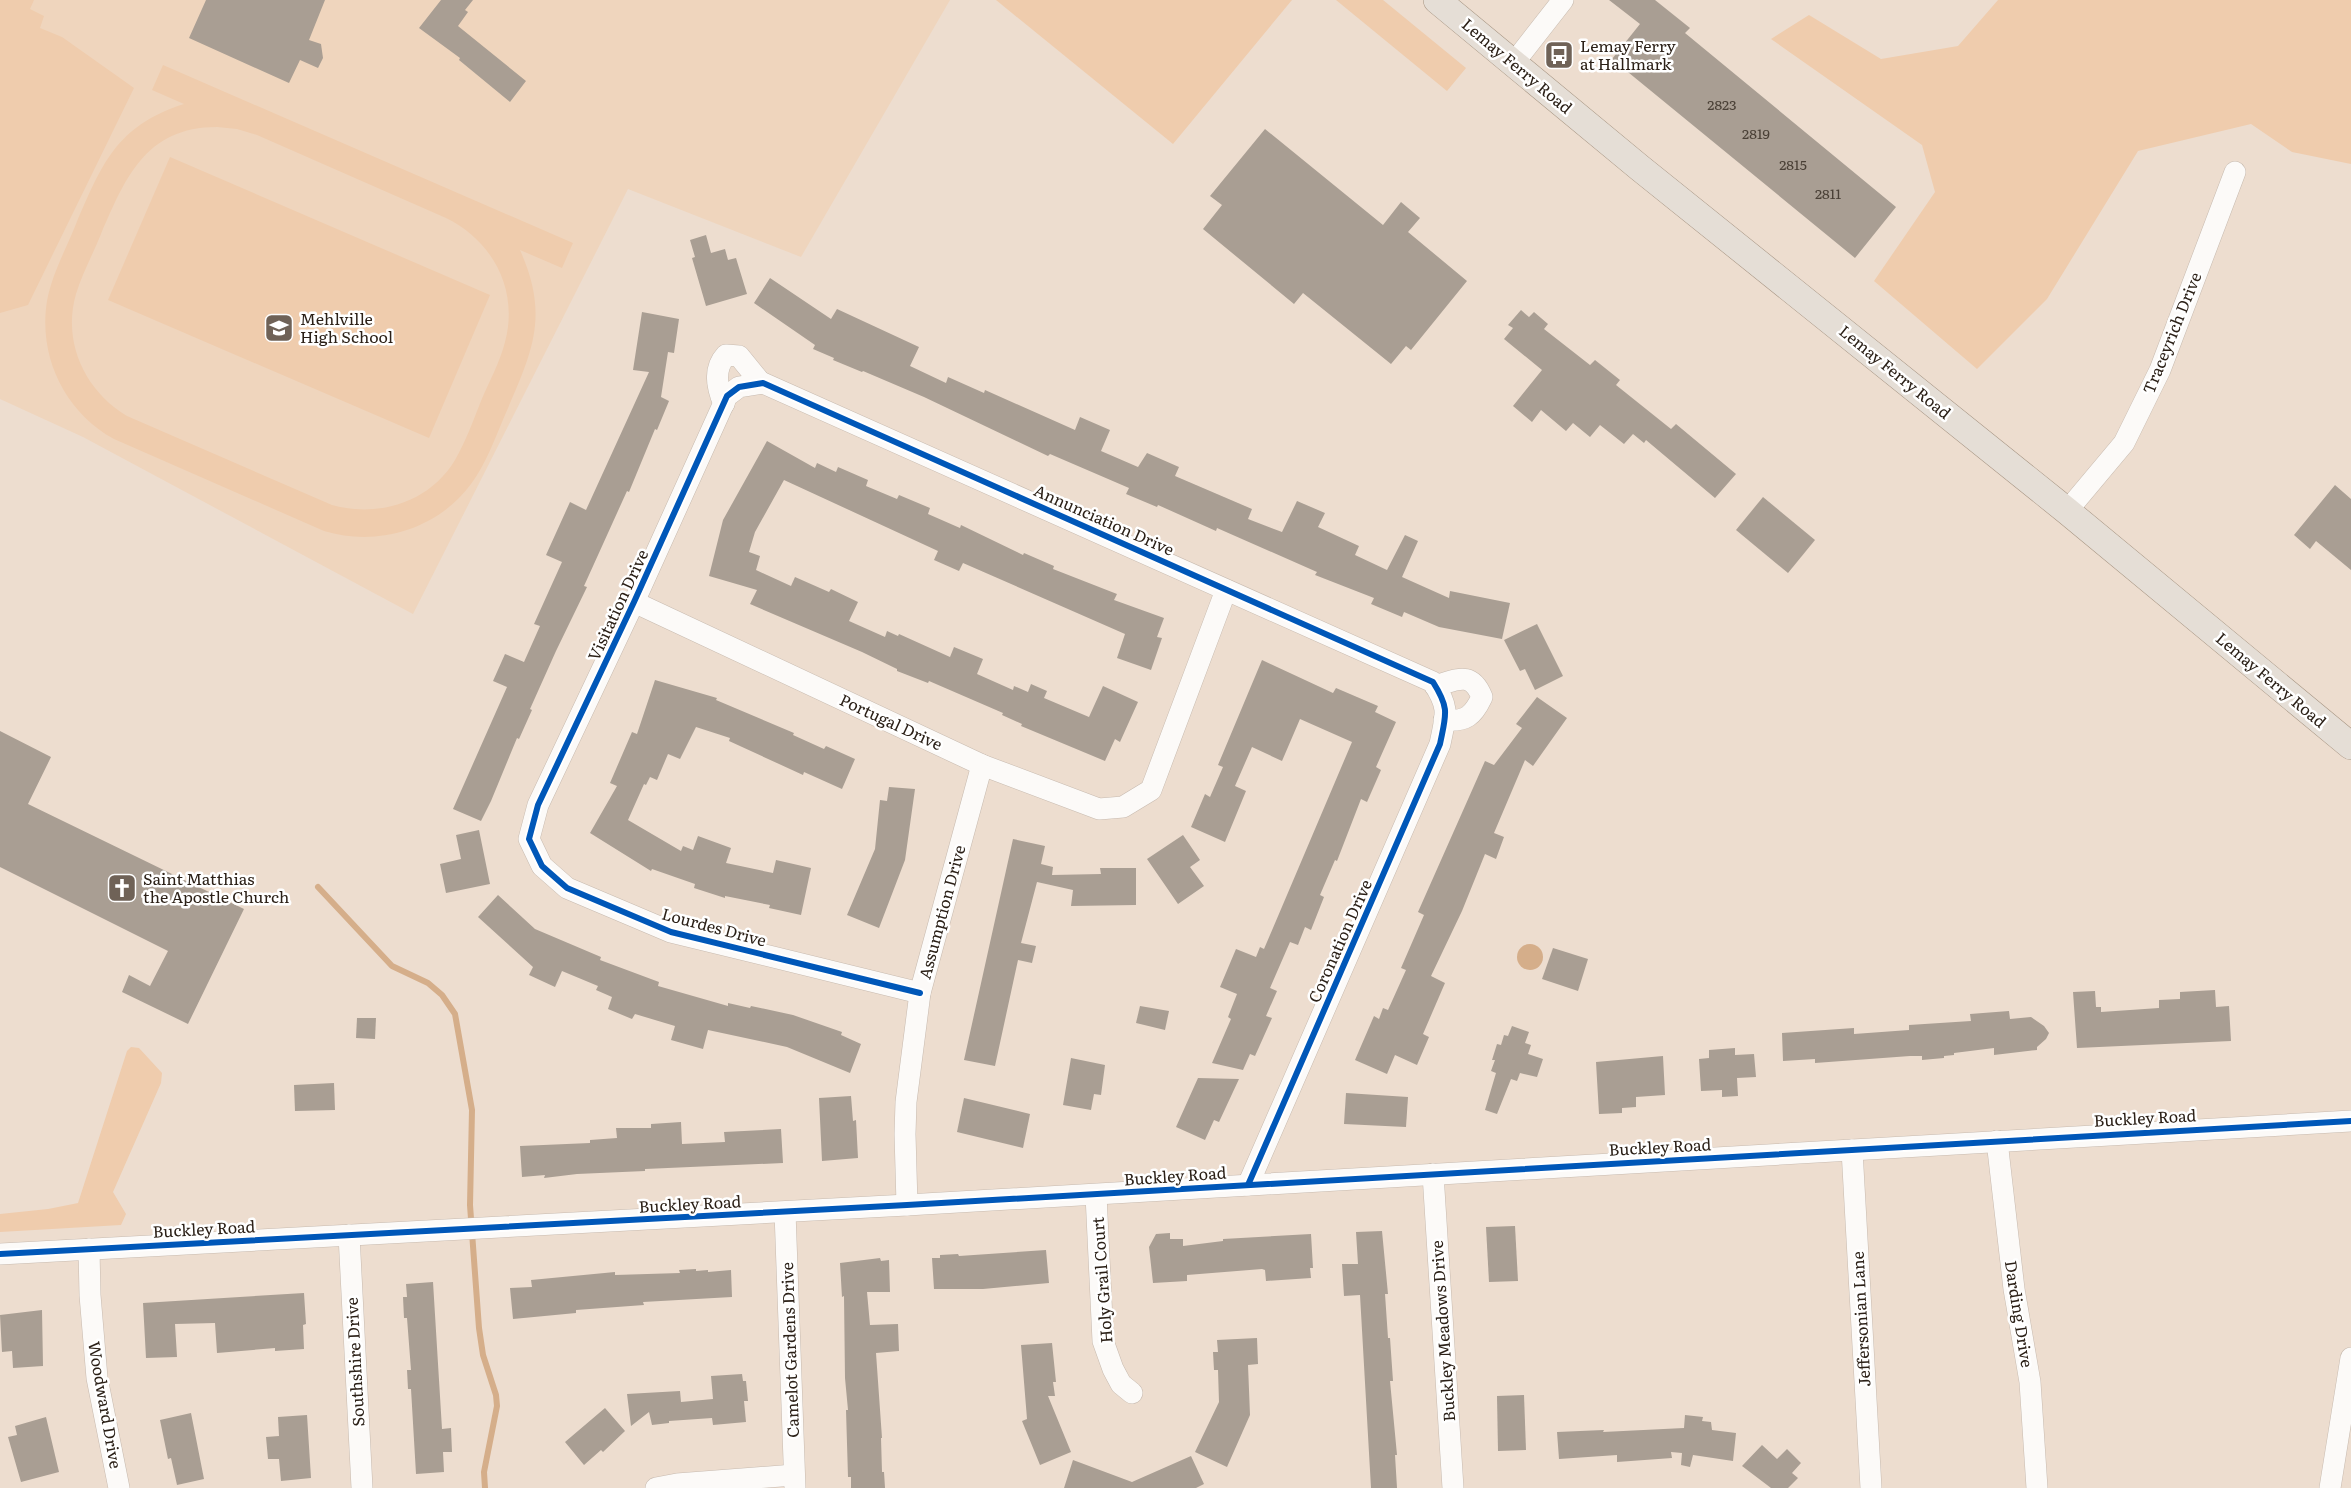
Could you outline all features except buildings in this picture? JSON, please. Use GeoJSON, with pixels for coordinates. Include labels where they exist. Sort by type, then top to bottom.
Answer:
{"type":"FeatureCollection","features":[{"type":"Feature","properties":{"kind":"main road","name":"Lemay Ferry Road"},"geometry":{"type":"LineString","coordinates":[[1437,0],[2067,511],[2351,746]]}},
{"type":"Feature","properties":{"kind":"street"},"geometry":{"type":"LineString","coordinates":[[1514,64],[1563,0]]}},
{"type":"Feature","properties":{"kind":"street","name":"Traceyrich Drive"},"geometry":{"type":"LineString","coordinates":[[2067,511],[2124,443],[2145,402],[2160,370],[2235,172]]}},
{"type":"Feature","properties":{"kind":"street","name":"Annunciation Drive"},"geometry":{"type":"LineString","coordinates":[[724,404],[720,396],[717,372],[719,363],[726,356],[739,356],[761,383],[1433,682],[1435,686]]}},
{"type":"Feature","properties":{"kind":"street","name":"Visitation Drive"},"geometry":{"type":"LineString","coordinates":[[529,839],[538,805],[634,602],[727,396],[739,387],[761,383]]}},
{"type":"Feature","properties":{"kind":"street","name":"Portugal Drive"},"geometry":{"type":"LineString","coordinates":[[634,602],[982,765],[1099,809],[1123,807],[1151,790],[1226,590]]}},
{"type":"Feature","properties":{"kind":"street"},"geometry":{"type":"LineString","coordinates":[[1458,678],[1470,680],[1477,685],[1482,697],[1475,711],[1460,722],[1445,713],[1435,686],[1458,678]]}},
{"type":"Feature","properties":{"kind":"street","name":"Coronation Drive"},"geometry":{"type":"LineString","coordinates":[[1248,1185],[1440,744],[1445,713]]}},
{"type":"Feature","properties":{"kind":"street","name":"Assumption Drive"},"geometry":{"type":"LineString","coordinates":[[907,1205],[904,1134],[920,993],[982,765]]}},
{"type":"Feature","properties":{"kind":"street","name":"Lourdes Drive"},"geometry":{"type":"LineString","coordinates":[[529,839],[542,866],[567,888],[671,932],[920,993]]}},
{"type":"Feature","properties":{"kind":"street","name":"Buckley Road"},"geometry":{"type":"LineString","coordinates":[[0,1254],[1096,1195],[2351,1121]]}},
{"type":"Feature","properties":{"kind":"street","name":"Darding Drive"},"geometry":{"type":"LineString","coordinates":[[1997,1141],[2014,1289],[2030,1382],[2037,1488]]}},
{"type":"Feature","properties":{"kind":"street","name":"Jeffersonian Lane"},"geometry":{"type":"LineString","coordinates":[[1852,1150],[1871,1488]]}},
{"type":"Feature","properties":{"kind":"street","name":"Buckley Meadows Drive"},"geometry":{"type":"LineString","coordinates":[[1433,1174],[1454,1488]]}},
{"type":"Feature","properties":{"kind":"street","name":"Holy Grail Court"},"geometry":{"type":"LineString","coordinates":[[1096,1195],[1103,1341],[1121,1384],[1132,1393]]}},
{"type":"Feature","properties":{"kind":"street","name":"Camelot Gardens Drive"},"geometry":{"type":"LineString","coordinates":[[785,1212],[794,1481]]}},
{"type":"Feature","properties":{"kind":"street","name":"Southshire Drive"},"geometry":{"type":"LineString","coordinates":[[349,1235],[362,1488]]}},
{"type":"Feature","properties":{"kind":"street","name":"Woodward Drive"},"geometry":{"type":"LineString","coordinates":[[90,1249],[90,1295],[97,1378],[119,1488]]}},
{"type":"Feature","properties":{"kind":"street"},"geometry":{"type":"LineString","coordinates":[[2330,1488],[2351,1358]]}},
{"type":"Feature","properties":{"kind":"street"},"geometry":{"type":"LineString","coordinates":[[656,1488],[677,1484],[794,1481]]}},
{"type":"Feature","properties":{"kind":"shaded area","name":"Mehlville High School"},"geometry":{"type":"Polygon","coordinates":[[[0,0],[950,0],[801,257],[628,189],[413,614],[83,437],[0,399],[0,0]]]}},
{"type":"Feature","properties":{"kind":"shaded area"},"geometry":{"type":"Polygon","coordinates":[[[0,0],[34,0],[30,9],[44,16],[40,28],[62,37],[134,88],[28,305],[0,313],[0,0]]]}},
{"type":"Feature","properties":{"kind":"shaded area"},"geometry":{"type":"Polygon","coordinates":[[[996,0],[1292,0],[1173,144],[996,0]]]}},
{"type":"Feature","properties":{"kind":"shaded area"},"geometry":{"type":"Polygon","coordinates":[[[1336,0],[1383,0],[1466,68],[1447,91],[1336,0]]]}},
{"type":"Feature","properties":{"kind":"shaded area"},"geometry":{"type":"Polygon","coordinates":[[[1998,0],[2351,0],[2351,164],[2292,152],[2251,124],[2138,151],[2047,299],[1977,369],[1874,281],[1935,192],[1922,145],[1771,39],[1809,15],[1881,59],[1958,46],[1998,0]]]}},
{"type":"Feature","properties":{"kind":"shaded area"},"geometry":{"type":"Polygon","coordinates":[[[163,65],[573,243],[562,268],[520,250],[529,274],[536,315],[530,353],[515,393],[481,468],[457,500],[441,513],[405,531],[385,535],[365,537],[324,531],[114,439],[97,428],[69,398],[51,362],[47,342],[45,322],[49,291],[94,183],[114,150],[142,124],[184,104],[152,90],[163,65]],[[217,127],[192,129],[172,136],[155,146],[129,176],[76,294],[72,312],[72,330],[80,364],[99,393],[127,416],[332,505],[350,509],[368,509],[385,508],[402,503],[432,487],[455,460],[500,357],[508,323],[508,304],[505,286],[498,269],[477,240],[446,218],[257,135],[237,129],[217,127]]]}},
{"type":"Feature","properties":{"kind":"shaded area"},"geometry":{"type":"Polygon","coordinates":[[[170,157],[490,295],[429,438],[108,300],[170,157]]]}},
{"type":"Feature","properties":{"kind":"shaded area"},"geometry":{"type":"Polygon","coordinates":[[[1530,944],[1539,948],[1543,957],[1539,966],[1530,970],[1521,966],[1517,957],[1521,948],[1530,944]]]}},
{"type":"Feature","properties":{"kind":"shaded area"},"geometry":{"type":"Polygon","coordinates":[[[131,1047],[139,1048],[162,1073],[161,1083],[113,1192],[126,1214],[121,1225],[0,1232],[0,1214],[78,1203],[127,1051],[131,1047]]]}},
{"type":"Feature","properties":{"kind":"waterway"},"geometry":{"type":"LineString","coordinates":[[318,887],[392,966],[428,983],[442,995],[455,1014],[472,1110],[470,1205],[479,1328],[483,1355],[496,1395],[497,1406],[484,1472],[485,1488]]}},
{"type":"Feature","properties":{"kind":"cycle path"},"geometry":{"type":"LineString","coordinates":[[920,993],[671,932],[567,888],[542,866],[529,839],[538,805],[634,602],[727,396],[739,387],[763,383],[1433,682],[1442,699],[1445,712],[1440,744],[1248,1185]]}},
{"type":"Feature","properties":{"kind":"cycle path"},"geometry":{"type":"LineString","coordinates":[[0,1254],[907,1205],[2351,1121]]}},
{"type":"Feature","properties":{"kind":"place","name":"Lemay Ferry at Hallmark"},"geometry":{"type":"Point","coordinates":[1559,55]}},
{"type":"Feature","properties":{"kind":"place","name":"Mehlville High School"},"geometry":{"type":"Point","coordinates":[279,328]}},
{"type":"Feature","properties":{"kind":"place","name":"Saint Matthias the Apostle Church"},"geometry":{"type":"Point","coordinates":[122,888]}}]}
